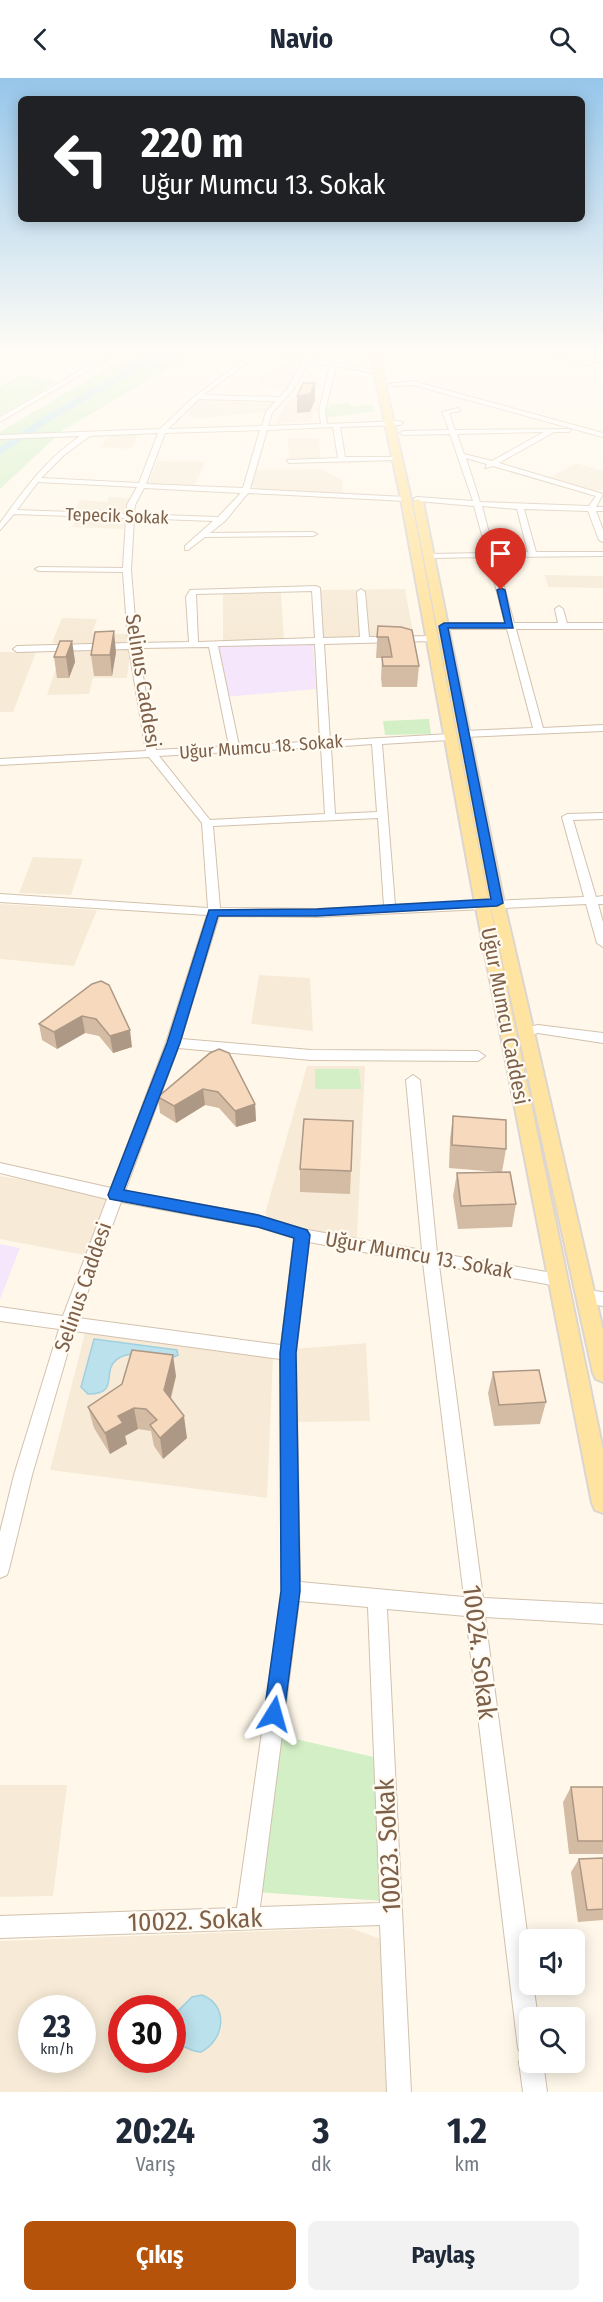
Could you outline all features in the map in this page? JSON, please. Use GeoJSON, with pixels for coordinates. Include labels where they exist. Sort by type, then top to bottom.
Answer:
{"type":"FeatureCollection","features":[{"type":"Feature","properties":{"kind":"main road","name":"Uğur Mumcu Caddesi"},"geometry":{"type":"LineString","coordinates":[[397,446],[397,458],[429,556],[444,626],[457,736],[482,904],[603,1503]]}},
{"type":"Feature","properties":{"kind":"main road","name":"Uğur Mumcu Caddesi"},"geometry":{"type":"LineString","coordinates":[[402,446],[412,499],[432,639],[497,903],[526,1032],[595,1298],[603,1373]]}},
{"type":"Feature","properties":{"kind":"street"},"geometry":{"type":"LineString","coordinates":[[0,528],[35,480],[68,446]]}},
{"type":"Feature","properties":{"kind":"street","name":"Selinus Caddesi"},"geometry":{"type":"LineString","coordinates":[[0,1569],[23,1475],[68,1324],[173,1043],[214,912],[207,823],[152,754],[133,648],[127,570],[129,517],[131,505],[142,485],[156,446]]}},
{"type":"Feature","properties":{"kind":"street"},"geometry":{"type":"LineString","coordinates":[[188,548],[222,519],[246,491],[260,446]]}},
{"type":"Feature","properties":{"kind":"street"},"geometry":{"type":"LineString","coordinates":[[340,446],[342,458]]}},
{"type":"Feature","properties":{"kind":"street"},"geometry":{"type":"LineString","coordinates":[[458,446],[470,477],[539,731]]}},
{"type":"Feature","properties":{"kind":"street"},"geometry":{"type":"LineString","coordinates":[[470,477],[525,446]]}},
{"type":"Feature","properties":{"kind":"street"},"geometry":{"type":"LineString","coordinates":[[462,455],[491,465],[602,494],[591,509]]}},
{"type":"Feature","properties":{"kind":"street"},"geometry":{"type":"LineString","coordinates":[[289,461],[397,458]]}},
{"type":"Feature","properties":{"kind":"street"},"geometry":{"type":"LineString","coordinates":[[35,480],[477,502],[520,507],[603,509]]}},
{"type":"Feature","properties":{"kind":"street"},"geometry":{"type":"LineString","coordinates":[[520,507],[533,554]]}},
{"type":"Feature","properties":{"kind":"street"},"geometry":{"type":"LineString","coordinates":[[591,509],[603,540]]}},
{"type":"Feature","properties":{"kind":"street","name":"Tepecik Sokak"},"geometry":{"type":"LineString","coordinates":[[12,512],[222,519]]}},
{"type":"Feature","properties":{"kind":"street"},"geometry":{"type":"LineString","coordinates":[[203,536],[313,534]]}},
{"type":"Feature","properties":{"kind":"street"},"geometry":{"type":"LineString","coordinates":[[429,556],[603,554]]}},
{"type":"Feature","properties":{"kind":"street"},"geometry":{"type":"LineString","coordinates":[[39,569],[127,570]]}},
{"type":"Feature","properties":{"kind":"street"},"geometry":{"type":"LineString","coordinates":[[194,643],[190,595],[201,590],[316,588],[330,818]]}},
{"type":"Feature","properties":{"kind":"street"},"geometry":{"type":"LineString","coordinates":[[362,592],[365,639]]}},
{"type":"Feature","properties":{"kind":"street"},"geometry":{"type":"LineString","coordinates":[[559,609],[564,626]]}},
{"type":"Feature","properties":{"kind":"street"},"geometry":{"type":"LineString","coordinates":[[444,626],[603,626]]}},
{"type":"Feature","properties":{"kind":"street"},"geometry":{"type":"LineString","coordinates":[[16,649],[133,648],[194,643],[432,639]]}},
{"type":"Feature","properties":{"kind":"street"},"geometry":{"type":"LineString","coordinates":[[213,643],[234,748]]}},
{"type":"Feature","properties":{"kind":"street","name":"Uğur Mumcu 18. Sokak"},"geometry":{"type":"LineString","coordinates":[[0,762],[603,728]]}},
{"type":"Feature","properties":{"kind":"street"},"geometry":{"type":"LineString","coordinates":[[377,740],[390,910]]}},
{"type":"Feature","properties":{"kind":"street"},"geometry":{"type":"LineString","coordinates":[[207,823],[383,815]]}},
{"type":"Feature","properties":{"kind":"street"},"geometry":{"type":"LineString","coordinates":[[603,816],[567,817],[597,900],[603,943]]}},
{"type":"Feature","properties":{"kind":"street"},"geometry":{"type":"LineString","coordinates":[[0,898],[214,912],[390,910],[497,903],[597,900]]}},
{"type":"Feature","properties":{"kind":"street"},"geometry":{"type":"LineString","coordinates":[[526,1032],[538,1029],[603,1038]]}},
{"type":"Feature","properties":{"kind":"street"},"geometry":{"type":"LineString","coordinates":[[173,1043],[311,1055],[478,1056]]}},
{"type":"Feature","properties":{"kind":"street","name":"10024. Sokak"},"geometry":{"type":"LineString","coordinates":[[413,1080],[430,1256],[525,2007]]}},
{"type":"Feature","properties":{"kind":"street","name":"Uğur Mumcu 13. Sokak"},"geometry":{"type":"LineString","coordinates":[[0,1168],[115,1195],[258,1221],[302,1235],[558,1280]]}},
{"type":"Feature","properties":{"kind":"street"},"geometry":{"type":"LineString","coordinates":[[247,1919],[291,1591],[288,1353],[302,1235]]}},
{"type":"Feature","properties":{"kind":"street"},"geometry":{"type":"LineString","coordinates":[[0,1314],[288,1353]]}},
{"type":"Feature","properties":{"kind":"street"},"geometry":{"type":"LineString","coordinates":[[291,1591],[377,1600],[603,1614]]}},
{"type":"Feature","properties":{"kind":"street","name":"10023. Sokak"},"geometry":{"type":"LineString","coordinates":[[377,1600],[399,2092]]}},
{"type":"Feature","properties":{"kind":"street","name":"10022. Sokak"},"geometry":{"type":"LineString","coordinates":[[0,1927],[391,1914]]}},
{"type":"Feature","properties":{"kind":"street"},"geometry":{"type":"LineString","coordinates":[[532,2073],[535,2092]]}},
{"type":"Feature","properties":{"kind":"shaded area"},"geometry":{"type":"Polygon","coordinates":[[[100,446],[132,446],[131,449],[100,446]]]}},
{"type":"Feature","properties":{"kind":"shaded area"},"geometry":{"type":"Polygon","coordinates":[[[288,446],[319,446],[320,459],[289,459],[288,446]]]}},
{"type":"Feature","properties":{"kind":"shaded area"},"geometry":{"type":"Polygon","coordinates":[[[157,461],[205,462],[195,485],[148,483],[157,461]]]}},
{"type":"Feature","properties":{"kind":"shaded area"},"geometry":{"type":"Polygon","coordinates":[[[576,463],[603,471],[603,488],[597,492],[548,479],[576,463]]]}},
{"type":"Feature","properties":{"kind":"shaded area"},"geometry":{"type":"Polygon","coordinates":[[[322,469],[342,480],[343,494],[258,489],[250,485],[254,470],[322,469]]]}},
{"type":"Feature","properties":{"kind":"shaded area"},"geometry":{"type":"Polygon","coordinates":[[[109,497],[132,498],[126,514],[74,512],[80,500],[107,502],[109,497]]]}},
{"type":"Feature","properties":{"kind":"shaded area"},"geometry":{"type":"Polygon","coordinates":[[[79,516],[125,519],[123,529],[72,527],[79,516]]]}},
{"type":"Feature","properties":{"kind":"shaded area"},"geometry":{"type":"Polygon","coordinates":[[[545,575],[603,576],[603,588],[548,587],[545,575]]]}},
{"type":"Feature","properties":{"kind":"shaded area"},"geometry":{"type":"Polygon","coordinates":[[[405,589],[414,638],[323,639],[319,590],[405,589]]]}},
{"type":"Feature","properties":{"kind":"shaded area"},"geometry":{"type":"Polygon","coordinates":[[[281,593],[284,639],[223,641],[223,594],[281,593]]]}},
{"type":"Feature","properties":{"kind":"shaded area"},"geometry":{"type":"Polygon","coordinates":[[[62,618],[97,619],[92,633],[126,634],[126,643],[56,644],[52,642],[62,618]]]}},
{"type":"Feature","properties":{"kind":"shaded area"},"geometry":{"type":"Polygon","coordinates":[[[313,643],[316,689],[224,697],[213,646],[313,643]]]}},
{"type":"Feature","properties":{"kind":"shaded area"},"geometry":{"type":"Polygon","coordinates":[[[131,648],[127,678],[93,678],[89,694],[47,695],[62,650],[131,648]]]}},
{"type":"Feature","properties":{"kind":"shaded area"},"geometry":{"type":"Polygon","coordinates":[[[0,652],[36,652],[13,712],[0,712],[0,652]]]}},
{"type":"Feature","properties":{"kind":"shaded area"},"geometry":{"type":"Polygon","coordinates":[[[33,857],[83,859],[71,895],[19,893],[33,857]]]}},
{"type":"Feature","properties":{"kind":"shaded area"},"geometry":{"type":"Polygon","coordinates":[[[0,904],[97,910],[74,966],[0,959],[0,904]]]}},
{"type":"Feature","properties":{"kind":"shaded area"},"geometry":{"type":"Polygon","coordinates":[[[259,975],[310,978],[313,1031],[251,1024],[259,975]]]}},
{"type":"Feature","properties":{"kind":"shaded area"},"geometry":{"type":"Polygon","coordinates":[[[307,1066],[365,1066],[357,1239],[272,1222],[265,1213],[307,1066]]]}},
{"type":"Feature","properties":{"kind":"shaded area"},"geometry":{"type":"Polygon","coordinates":[[[0,1176],[115,1195],[94,1257],[0,1239],[0,1176]]]}},
{"type":"Feature","properties":{"kind":"shaded area"},"geometry":{"type":"Polygon","coordinates":[[[0,1244],[20,1248],[0,1299],[0,1244]]]}},
{"type":"Feature","properties":{"kind":"shaded area"},"geometry":{"type":"Polygon","coordinates":[[[85,1333],[273,1357],[267,1498],[50,1470],[85,1333]]]}},
{"type":"Feature","properties":{"kind":"shaded area"},"geometry":{"type":"Polygon","coordinates":[[[366,1343],[370,1421],[298,1422],[293,1349],[366,1343]]]}},
{"type":"Feature","properties":{"kind":"shaded area"},"geometry":{"type":"Polygon","coordinates":[[[0,1785],[67,1785],[53,1896],[0,1897],[0,1785]]]}},
{"type":"Feature","properties":{"kind":"shaded area"},"geometry":{"type":"Polygon","coordinates":[[[350,1928],[381,1939],[389,2092],[0,2092],[0,1941],[350,1928]]]}},
{"type":"Feature","properties":{"kind":"green space"},"geometry":{"type":"Polygon","coordinates":[[[0,446],[46,446],[0,489],[0,446]]]}},
{"type":"Feature","properties":{"kind":"green space"},"geometry":{"type":"Polygon","coordinates":[[[429,719],[431,734],[385,735],[383,721],[429,719]]]}},
{"type":"Feature","properties":{"kind":"green space"},"geometry":{"type":"Polygon","coordinates":[[[315,1069],[359,1069],[361,1089],[315,1089],[315,1069]]]}},
{"type":"Feature","properties":{"kind":"green space"},"geometry":{"type":"Polygon","coordinates":[[[274,1734],[378,1758],[384,1901],[255,1892],[274,1734]]]}},
{"type":"Feature","properties":{"kind":"water"},"geometry":{"type":"Polygon","coordinates":[[[94,1339],[177,1350],[178,1355],[164,1358],[133,1354],[119,1358],[110,1369],[104,1390],[88,1394],[81,1387],[94,1339]]]}},
{"type":"Feature","properties":{"kind":"water"},"geometry":{"type":"Polygon","coordinates":[[[202,1995],[211,2000],[217,2006],[220,2014],[221,2023],[215,2039],[201,2052],[186,2048],[186,2003],[192,1997],[202,1995]]]}},
{"type":"Feature","properties":{"kind":"building"},"geometry":{"type":"Polygon","coordinates":[[[378,626],[412,630],[419,666],[383,666],[382,657],[392,657],[388,637],[377,637],[378,626]]]}},
{"type":"Feature","properties":{"kind":"building"},"geometry":{"type":"Polygon","coordinates":[[[114,631],[110,655],[91,655],[95,632],[114,631]]]}},
{"type":"Feature","properties":{"kind":"building"},"geometry":{"type":"Polygon","coordinates":[[[60,641],[72,641],[66,657],[54,657],[60,641]]]}},
{"type":"Feature","properties":{"kind":"building"},"geometry":{"type":"Polygon","coordinates":[[[101,981],[109,985],[130,1030],[110,1036],[96,1019],[82,1016],[54,1032],[39,1024],[92,984],[101,981]]]}},
{"type":"Feature","properties":{"kind":"building"},"geometry":{"type":"Polygon","coordinates":[[[219,1049],[229,1053],[255,1104],[235,1111],[218,1092],[203,1089],[174,1106],[158,1097],[210,1053],[219,1049]]]}},
{"type":"Feature","properties":{"kind":"building"},"geometry":{"type":"Polygon","coordinates":[[[453,1116],[506,1120],[506,1149],[452,1145],[453,1116]]]}},
{"type":"Feature","properties":{"kind":"building"},"geometry":{"type":"Polygon","coordinates":[[[304,1119],[353,1121],[351,1171],[300,1169],[304,1119]]]}},
{"type":"Feature","properties":{"kind":"building"},"geometry":{"type":"Polygon","coordinates":[[[510,1172],[516,1204],[461,1206],[457,1173],[510,1172]]]}},
{"type":"Feature","properties":{"kind":"building"},"geometry":{"type":"Polygon","coordinates":[[[132,1350],[173,1355],[164,1390],[184,1416],[160,1438],[150,1425],[157,1420],[146,1409],[134,1408],[118,1416],[123,1423],[105,1433],[88,1407],[122,1384],[132,1350]]]}},
{"type":"Feature","properties":{"kind":"building"},"geometry":{"type":"Polygon","coordinates":[[[539,1370],[546,1402],[499,1405],[493,1372],[539,1370]]]}},
{"type":"Feature","properties":{"kind":"building"},"geometry":{"type":"Polygon","coordinates":[[[571,1787],[603,1787],[603,1841],[578,1841],[571,1787]]]}},
{"type":"Feature","properties":{"kind":"building"},"geometry":{"type":"Polygon","coordinates":[[[603,1858],[603,1909],[587,1910],[579,1859],[603,1858]]]}},
{"type":"Feature","properties":{"kind":"waterway"},"geometry":{"type":"LineString","coordinates":[[0,452],[8,446]]}},
{"type":"Feature","properties":{"kind":"route"},"geometry":{"type":"LineString","coordinates":[[274,1714],[291,1591],[288,1353],[302,1235],[258,1221],[115,1195],[173,1043],[214,912],[317,913],[497,903],[444,626],[510,626],[501,590]]}}]}
